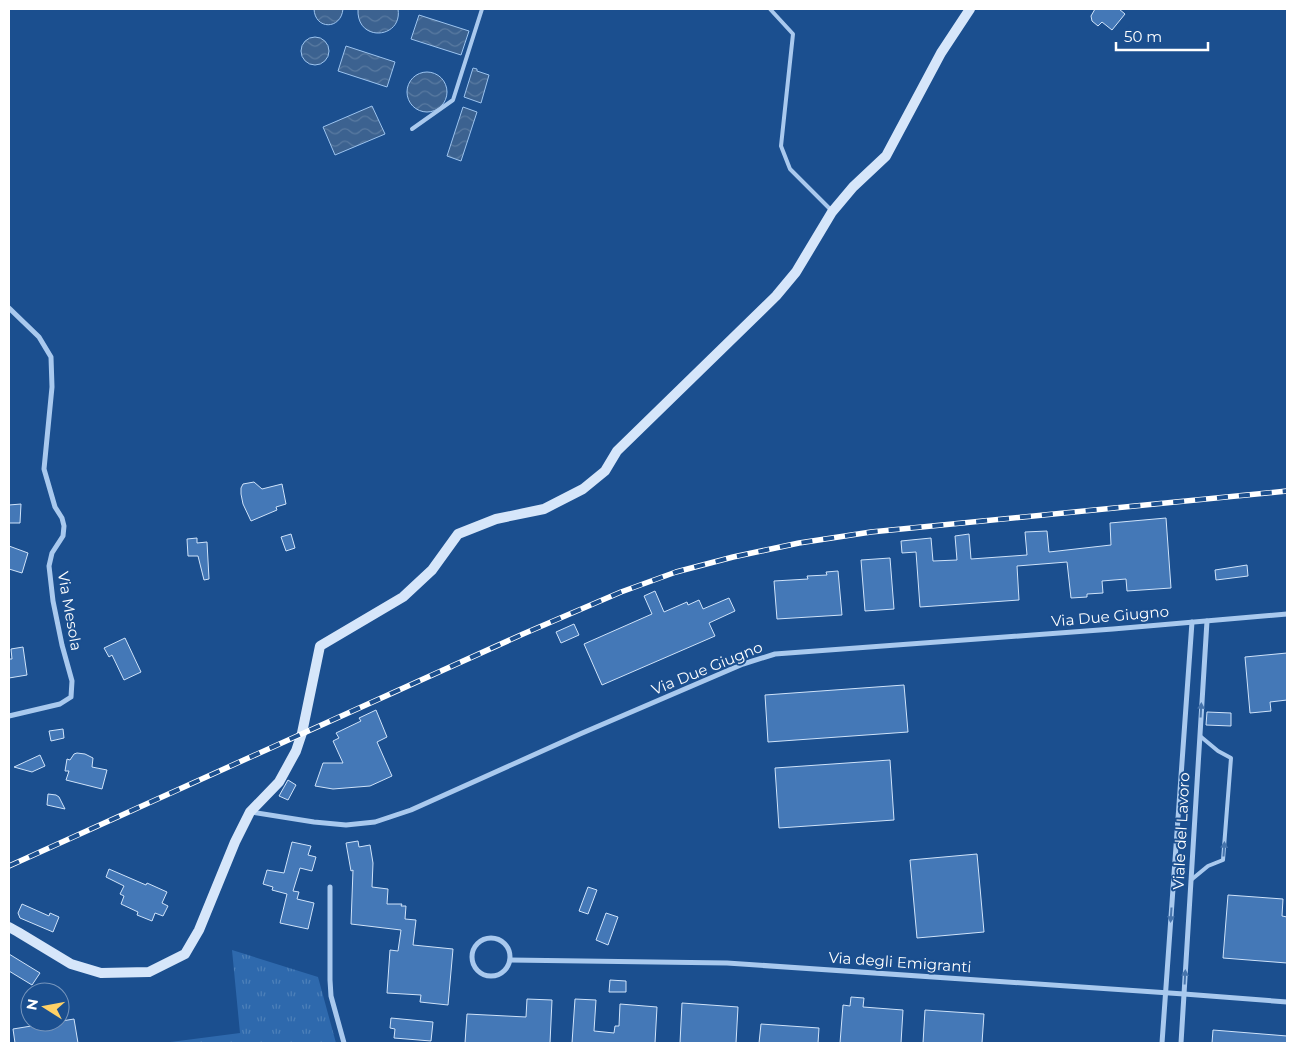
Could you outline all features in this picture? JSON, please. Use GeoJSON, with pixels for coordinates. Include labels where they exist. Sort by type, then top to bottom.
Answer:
{"type":"FeatureCollection","features":[{"type":"Feature","properties":{"kind":"street"},"geometry":{"type":"LineString","coordinates":[[9,927],[71,964],[101,973],[149,972],[185,954],[199,930],[235,842],[250,812],[279,782],[296,751],[302,733],[320,646],[403,597],[432,570],[458,534],[496,519],[544,509],[583,489],[605,471],[617,451],[776,296],[796,272],[832,212],[854,187],[886,156],[941,53],[970,9]]}},
{"type":"Feature","properties":{"kind":"street","name":"Via Mesola"},"geometry":{"type":"LineString","coordinates":[[9,308],[39,337],[51,356],[52,387],[44,469],[54,507],[62,518],[64,526],[63,536],[52,553],[49,566],[53,601],[72,681],[71,697],[60,704],[9,716]]}},
{"type":"Feature","properties":{"kind":"street","name":"Via Due Giugno"},"geometry":{"type":"LineString","coordinates":[[250,812],[346,825],[375,822],[411,810],[589,730],[743,664],[775,654],[1287,614]]}},
{"type":"Feature","properties":{"kind":"street","name":"Viale del Lavoro"},"geometry":{"type":"LineString","coordinates":[[1181,1043],[1207,621]]}},
{"type":"Feature","properties":{"kind":"street"},"geometry":{"type":"LineString","coordinates":[[1162,1043],[1192,622]]}},
{"type":"Feature","properties":{"kind":"street"},"geometry":{"type":"LineString","coordinates":[[330,887],[331,996],[344,1043]]}},
{"type":"Feature","properties":{"kind":"street"},"geometry":{"type":"LineString","coordinates":[[488,939],[494,939],[500,940],[508,949],[510,960],[504,971],[492,976],[480,972],[476,968],[472,956],[478,944],[488,939]]}},
{"type":"Feature","properties":{"kind":"street","name":"Via degli Emigranti"},"geometry":{"type":"LineString","coordinates":[[510,960],[727,963],[1287,1002]]}},
{"type":"Feature","properties":{"kind":"lane"},"geometry":{"type":"LineString","coordinates":[[412,129],[453,100],[482,9]]}},
{"type":"Feature","properties":{"kind":"lane"},"geometry":{"type":"LineString","coordinates":[[770,9],[793,34],[781,146],[790,169],[832,212]]}},
{"type":"Feature","properties":{"kind":"lane"},"geometry":{"type":"LineString","coordinates":[[1191,880],[1208,866],[1223,860],[1231,758],[1218,751],[1200,736]]}},
{"type":"Feature","properties":{"kind":"green space"},"geometry":{"type":"Polygon","coordinates":[[[232,950],[318,977],[336,1043],[163,1043],[240,1033],[232,950]]]}},
{"type":"Feature","properties":{"kind":"water"},"geometry":{"type":"Polygon","coordinates":[[[314,9],[343,9],[338,21],[328,25],[319,21],[315,16],[314,9]]]}},
{"type":"Feature","properties":{"kind":"water"},"geometry":{"type":"Polygon","coordinates":[[[358,9],[398,9],[398,19],[394,26],[387,31],[371,32],[364,28],[359,20],[358,9]]]}},
{"type":"Feature","properties":{"kind":"water"},"geometry":{"type":"Polygon","coordinates":[[[419,15],[469,31],[461,55],[411,39],[419,15]]]}},
{"type":"Feature","properties":{"kind":"water"},"geometry":{"type":"Polygon","coordinates":[[[315,37],[325,41],[329,51],[325,61],[315,65],[305,61],[301,51],[305,41],[315,37]]]}},
{"type":"Feature","properties":{"kind":"water"},"geometry":{"type":"Polygon","coordinates":[[[346,46],[395,62],[387,87],[338,71],[346,46]]]}},
{"type":"Feature","properties":{"kind":"water"},"geometry":{"type":"Polygon","coordinates":[[[473,68],[489,75],[481,103],[464,97],[473,68]]]}},
{"type":"Feature","properties":{"kind":"water"},"geometry":{"type":"Polygon","coordinates":[[[427,72],[438,75],[444,81],[447,92],[444,103],[438,109],[427,112],[416,109],[410,103],[407,92],[410,81],[416,75],[427,72]]]}},
{"type":"Feature","properties":{"kind":"water"},"geometry":{"type":"Polygon","coordinates":[[[372,106],[385,134],[335,155],[323,127],[372,106]]]}},
{"type":"Feature","properties":{"kind":"water"},"geometry":{"type":"Polygon","coordinates":[[[463,107],[477,112],[461,161],[447,156],[463,107]]]}},
{"type":"Feature","properties":{"kind":"building"},"geometry":{"type":"Polygon","coordinates":[[[1095,9],[1119,9],[1125,14],[1112,30],[1102,22],[1098,26],[1092,21],[1091,16],[1095,9]]]}},
{"type":"Feature","properties":{"kind":"building"},"geometry":{"type":"Polygon","coordinates":[[[254,482],[262,489],[282,484],[286,504],[276,507],[277,510],[251,521],[243,504],[241,488],[243,484],[254,482]]]}},
{"type":"Feature","properties":{"kind":"building"},"geometry":{"type":"Polygon","coordinates":[[[21,504],[20,523],[9,523],[9,505],[21,504]]]}},
{"type":"Feature","properties":{"kind":"building"},"geometry":{"type":"Polygon","coordinates":[[[1166,518],[1171,588],[1127,591],[1126,579],[1102,581],[1103,593],[1071,598],[1067,562],[1017,566],[1019,600],[920,607],[916,552],[902,553],[901,541],[931,538],[933,561],[957,560],[955,536],[969,534],[971,559],[1027,555],[1025,532],[1047,531],[1049,552],[1111,545],[1110,523],[1166,518]]]}},
{"type":"Feature","properties":{"kind":"building"},"geometry":{"type":"Polygon","coordinates":[[[291,534],[295,548],[286,551],[281,537],[291,534]]]}},
{"type":"Feature","properties":{"kind":"building"},"geometry":{"type":"Polygon","coordinates":[[[197,538],[197,543],[207,542],[209,579],[204,580],[198,556],[188,556],[187,539],[197,538]]]}},
{"type":"Feature","properties":{"kind":"building"},"geometry":{"type":"Polygon","coordinates":[[[9,546],[28,553],[22,573],[9,569],[9,546]]]}},
{"type":"Feature","properties":{"kind":"building"},"geometry":{"type":"Polygon","coordinates":[[[890,558],[894,609],[865,611],[861,560],[890,558]]]}},
{"type":"Feature","properties":{"kind":"building"},"geometry":{"type":"Polygon","coordinates":[[[1247,565],[1248,576],[1216,580],[1215,570],[1247,565]]]}},
{"type":"Feature","properties":{"kind":"building"},"geometry":{"type":"Polygon","coordinates":[[[838,571],[842,615],[777,619],[774,581],[808,579],[807,576],[827,575],[826,572],[838,571]]]}},
{"type":"Feature","properties":{"kind":"building"},"geometry":{"type":"Polygon","coordinates":[[[655,591],[664,612],[687,602],[688,605],[699,600],[703,609],[729,598],[735,611],[709,623],[715,636],[602,685],[584,644],[652,614],[644,596],[655,591]]]}},
{"type":"Feature","properties":{"kind":"building"},"geometry":{"type":"Polygon","coordinates":[[[574,624],[579,635],[561,643],[556,632],[574,624]]]}},
{"type":"Feature","properties":{"kind":"building"},"geometry":{"type":"Polygon","coordinates":[[[125,638],[141,672],[124,680],[112,655],[109,657],[104,648],[125,638]]]}},
{"type":"Feature","properties":{"kind":"building"},"geometry":{"type":"Polygon","coordinates":[[[23,647],[27,675],[9,678],[9,659],[12,659],[11,649],[23,647]]]}},
{"type":"Feature","properties":{"kind":"building"},"geometry":{"type":"Polygon","coordinates":[[[1287,653],[1287,700],[1270,702],[1271,711],[1250,713],[1245,657],[1287,653]]]}},
{"type":"Feature","properties":{"kind":"building"},"geometry":{"type":"Polygon","coordinates":[[[904,685],[908,732],[768,742],[765,695],[904,685]]]}},
{"type":"Feature","properties":{"kind":"building"},"geometry":{"type":"Polygon","coordinates":[[[376,710],[387,737],[377,742],[392,776],[370,786],[333,789],[315,786],[323,763],[343,763],[333,741],[339,738],[336,733],[361,721],[359,718],[376,710]]]}},
{"type":"Feature","properties":{"kind":"building"},"geometry":{"type":"Polygon","coordinates":[[[1207,712],[1231,713],[1231,726],[1206,725],[1207,712]]]}},
{"type":"Feature","properties":{"kind":"building"},"geometry":{"type":"Polygon","coordinates":[[[63,729],[64,738],[51,741],[49,731],[63,729]]]}},
{"type":"Feature","properties":{"kind":"building"},"geometry":{"type":"Polygon","coordinates":[[[77,753],[93,758],[92,767],[107,770],[102,789],[66,780],[69,771],[65,771],[67,759],[70,760],[77,753]]]}},
{"type":"Feature","properties":{"kind":"building"},"geometry":{"type":"Polygon","coordinates":[[[40,755],[45,766],[32,772],[14,767],[40,755]]]}},
{"type":"Feature","properties":{"kind":"building"},"geometry":{"type":"Polygon","coordinates":[[[890,760],[894,820],[779,828],[775,768],[890,760]]]}},
{"type":"Feature","properties":{"kind":"building"},"geometry":{"type":"Polygon","coordinates":[[[288,780],[296,785],[288,800],[279,796],[288,780]]]}},
{"type":"Feature","properties":{"kind":"building"},"geometry":{"type":"Polygon","coordinates":[[[48,794],[59,797],[65,809],[47,805],[48,794]]]}},
{"type":"Feature","properties":{"kind":"building"},"geometry":{"type":"Polygon","coordinates":[[[358,841],[359,847],[370,845],[373,863],[372,887],[388,889],[387,904],[402,904],[401,906],[406,906],[405,919],[416,920],[413,945],[453,949],[448,1005],[420,1002],[421,995],[387,993],[390,950],[398,951],[401,930],[351,924],[353,870],[351,871],[346,843],[358,841]]]}},
{"type":"Feature","properties":{"kind":"building"},"geometry":{"type":"Polygon","coordinates":[[[292,842],[311,846],[308,855],[316,857],[312,871],[300,868],[293,891],[299,892],[297,899],[314,903],[308,929],[280,923],[287,894],[272,890],[273,887],[263,884],[267,870],[284,873],[292,842]]]}},
{"type":"Feature","properties":{"kind":"building"},"geometry":{"type":"Polygon","coordinates":[[[977,854],[984,932],[917,938],[910,860],[977,854]]]}},
{"type":"Feature","properties":{"kind":"building"},"geometry":{"type":"Polygon","coordinates":[[[109,869],[167,892],[162,903],[168,906],[163,916],[155,913],[152,921],[137,915],[138,912],[121,904],[124,896],[120,894],[124,886],[106,877],[109,869]]]}},
{"type":"Feature","properties":{"kind":"building"},"geometry":{"type":"Polygon","coordinates":[[[588,887],[597,890],[588,914],[579,911],[588,887]]]}},
{"type":"Feature","properties":{"kind":"building"},"geometry":{"type":"Polygon","coordinates":[[[1228,895],[1283,899],[1282,916],[1287,917],[1287,963],[1223,958],[1228,895]]]}},
{"type":"Feature","properties":{"kind":"building"},"geometry":{"type":"Polygon","coordinates":[[[22,904],[49,916],[50,913],[59,917],[53,932],[20,918],[18,913],[22,904]]]}},
{"type":"Feature","properties":{"kind":"building"},"geometry":{"type":"Polygon","coordinates":[[[606,913],[618,917],[608,945],[596,940],[606,913]]]}},
{"type":"Feature","properties":{"kind":"building"},"geometry":{"type":"Polygon","coordinates":[[[9,954],[40,973],[34,982],[27,982],[9,971],[9,954]]]}},
{"type":"Feature","properties":{"kind":"building"},"geometry":{"type":"Polygon","coordinates":[[[610,980],[626,981],[626,992],[609,992],[610,980]]]}},
{"type":"Feature","properties":{"kind":"building"},"geometry":{"type":"Polygon","coordinates":[[[851,997],[864,998],[863,1007],[903,1010],[901,1043],[840,1043],[843,1005],[850,1006],[851,997]]]}},
{"type":"Feature","properties":{"kind":"building"},"geometry":{"type":"Polygon","coordinates":[[[527,999],[552,1000],[550,1043],[465,1043],[467,1014],[526,1017],[527,999]]]}},
{"type":"Feature","properties":{"kind":"building"},"geometry":{"type":"Polygon","coordinates":[[[575,999],[596,1000],[594,1031],[614,1033],[615,1026],[619,1026],[620,1004],[657,1007],[655,1043],[572,1043],[575,999]]]}},
{"type":"Feature","properties":{"kind":"building"},"geometry":{"type":"Polygon","coordinates":[[[682,1003],[738,1007],[736,1043],[680,1043],[682,1003]]]}},
{"type":"Feature","properties":{"kind":"building"},"geometry":{"type":"Polygon","coordinates":[[[925,1010],[984,1014],[982,1043],[923,1043],[925,1010]]]}},
{"type":"Feature","properties":{"kind":"building"},"geometry":{"type":"Polygon","coordinates":[[[391,1018],[433,1022],[431,1041],[394,1038],[395,1029],[390,1028],[391,1018]]]}},
{"type":"Feature","properties":{"kind":"building"},"geometry":{"type":"Polygon","coordinates":[[[74,1019],[78,1043],[15,1043],[13,1029],[20,1028],[20,1032],[70,1032],[70,1020],[74,1019]]]}},
{"type":"Feature","properties":{"kind":"building"},"geometry":{"type":"Polygon","coordinates":[[[761,1024],[819,1028],[818,1043],[759,1043],[761,1024]]]}},
{"type":"Feature","properties":{"kind":"building"},"geometry":{"type":"Polygon","coordinates":[[[1213,1030],[1287,1036],[1287,1043],[1212,1043],[1213,1030]]]}},
{"type":"Feature","properties":{"kind":"railway"},"geometry":{"type":"LineString","coordinates":[[9,866],[523,634],[621,592],[676,572],[733,557],[799,543],[871,532],[1287,491]]}}]}
